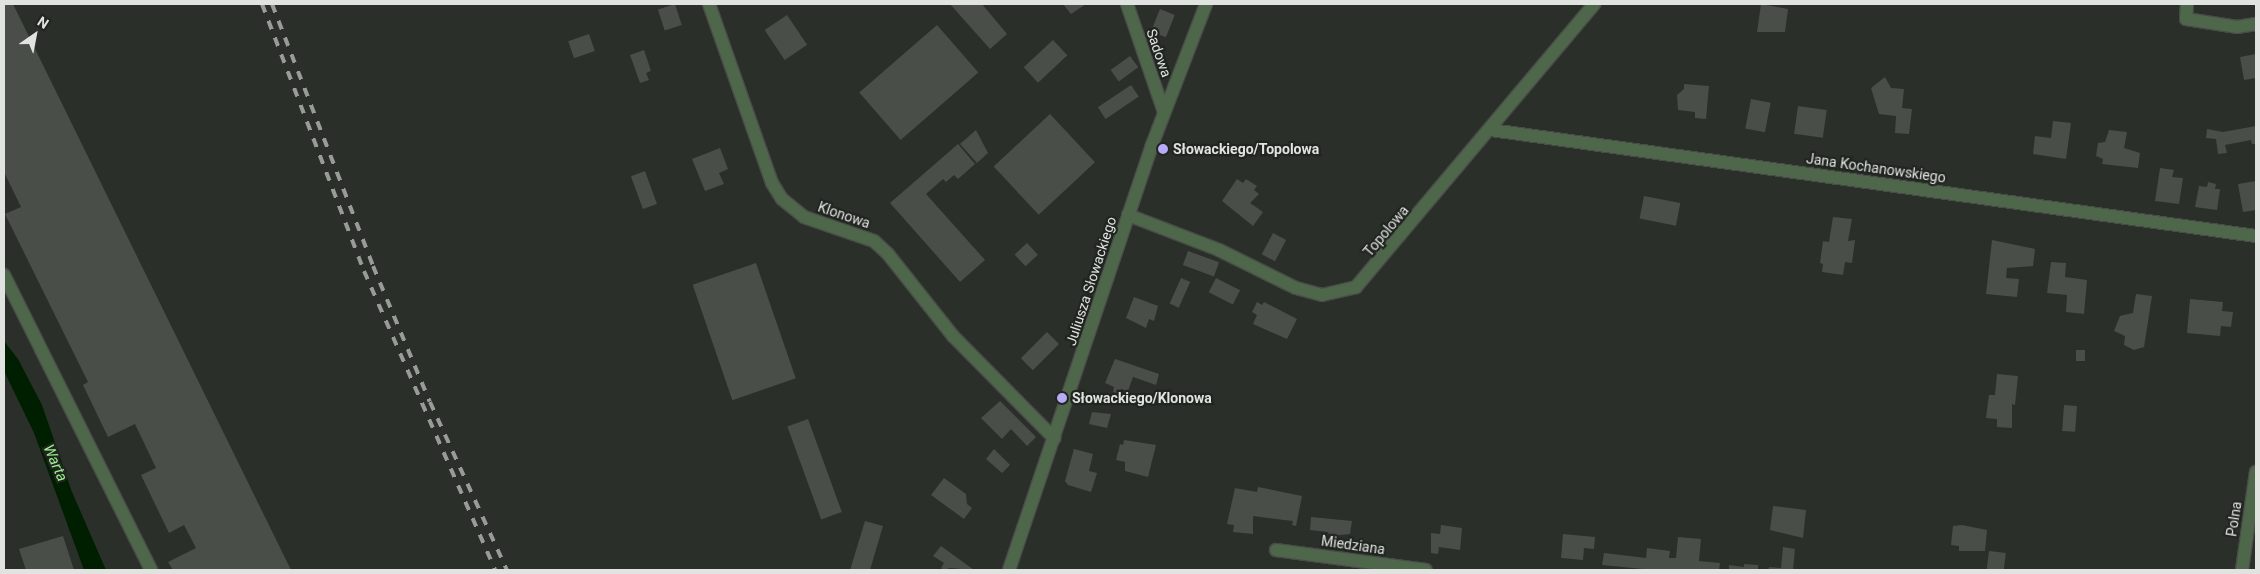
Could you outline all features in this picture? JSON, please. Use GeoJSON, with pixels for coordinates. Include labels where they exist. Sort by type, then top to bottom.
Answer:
{"type":"FeatureCollection","features":[{"type":"Feature","properties":{"kind":"street","name":"Klonowa"},"geometry":{"type":"LineString","coordinates":[[709,4],[772,183],[782,199],[804,217],[874,241],[888,254],[953,336],[1054,438]]}},
{"type":"Feature","properties":{"kind":"street","name":"Sadowa"},"geometry":{"type":"LineString","coordinates":[[1126,4],[1164,112]]}},
{"type":"Feature","properties":{"kind":"street","name":"Juliusza Słowackiego"},"geometry":{"type":"LineString","coordinates":[[1009,570],[1128,215],[1164,112],[1206,4]]}},
{"type":"Feature","properties":{"kind":"street","name":"Topolowa"},"geometry":{"type":"LineString","coordinates":[[1128,215],[1219,250],[1296,288],[1322,295],[1335,294],[1356,287],[1366,278],[1491,130],[1594,4]]}},
{"type":"Feature","properties":{"kind":"street"},"geometry":{"type":"LineString","coordinates":[[2188,4],[2186,19],[2237,27],[2256,24]]}},
{"type":"Feature","properties":{"kind":"street","name":"Jana Kochanowskiego"},"geometry":{"type":"LineString","coordinates":[[1491,130],[2256,236]]}},
{"type":"Feature","properties":{"kind":"street"},"geometry":{"type":"LineString","coordinates":[[4,275],[151,570]]}},
{"type":"Feature","properties":{"kind":"street","name":"Polna"},"geometry":{"type":"LineString","coordinates":[[2242,570],[2256,472]]}},
{"type":"Feature","properties":{"kind":"street","name":"Miedziana"},"geometry":{"type":"LineString","coordinates":[[1276,550],[1426,570]]}},
{"type":"Feature","properties":{"kind":"water","name":"Warta"},"geometry":{"type":"Polygon","coordinates":[[[4,341],[18,359],[42,405],[72,492],[106,570],[84,570],[34,433],[4,371],[4,341]]]}},
{"type":"Feature","properties":{"kind":"building"},"geometry":{"type":"Polygon","coordinates":[[[4,4],[13,4],[291,570],[173,570],[168,562],[196,548],[184,525],[169,533],[141,475],[156,468],[135,424],[108,437],[83,385],[88,382],[5,214],[21,207],[4,172],[4,4]]]}},
{"type":"Feature","properties":{"kind":"building"},"geometry":{"type":"Polygon","coordinates":[[[675,4],[682,25],[665,30],[658,10],[675,4]]]}},
{"type":"Feature","properties":{"kind":"building"},"geometry":{"type":"Polygon","coordinates":[[[950,4],[982,4],[1007,34],[990,49],[950,4]]]}},
{"type":"Feature","properties":{"kind":"building"},"geometry":{"type":"Polygon","coordinates":[[[1063,4],[1086,4],[1071,14],[1063,4]]]}},
{"type":"Feature","properties":{"kind":"building"},"geometry":{"type":"Polygon","coordinates":[[[1761,4],[1788,9],[1785,32],[1757,32],[1761,4]]]}},
{"type":"Feature","properties":{"kind":"building"},"geometry":{"type":"Polygon","coordinates":[[[1160,9],[1175,15],[1166,37],[1151,31],[1160,9]]]}},
{"type":"Feature","properties":{"kind":"building"},"geometry":{"type":"Polygon","coordinates":[[[787,15],[807,45],[785,60],[765,30],[787,15]]]}},
{"type":"Feature","properties":{"kind":"building"},"geometry":{"type":"Polygon","coordinates":[[[937,25],[978,73],[901,140],[859,93],[937,25]]]}},
{"type":"Feature","properties":{"kind":"building"},"geometry":{"type":"Polygon","coordinates":[[[589,34],[595,51],[574,58],[568,41],[589,34]]]}},
{"type":"Feature","properties":{"kind":"building"},"geometry":{"type":"Polygon","coordinates":[[[1053,40],[1067,55],[1038,83],[1024,67],[1053,40]]]}},
{"type":"Feature","properties":{"kind":"building"},"geometry":{"type":"Polygon","coordinates":[[[644,50],[651,71],[646,73],[649,80],[640,83],[630,55],[644,50]]]}},
{"type":"Feature","properties":{"kind":"building"},"geometry":{"type":"Polygon","coordinates":[[[2256,54],[2256,78],[2244,80],[2240,57],[2256,54]]]}},
{"type":"Feature","properties":{"kind":"building"},"geometry":{"type":"Polygon","coordinates":[[[1130,56],[1138,67],[1119,81],[1111,70],[1130,56]]]}},
{"type":"Feature","properties":{"kind":"building"},"geometry":{"type":"Polygon","coordinates":[[[1885,77],[1891,88],[1904,89],[1902,108],[1912,109],[1909,134],[1895,133],[1896,116],[1879,114],[1871,88],[1885,77]]]}},
{"type":"Feature","properties":{"kind":"building"},"geometry":{"type":"Polygon","coordinates":[[[1684,84],[1709,86],[1706,119],[1695,118],[1695,112],[1678,110],[1677,95],[1684,89],[1684,84]]]}},
{"type":"Feature","properties":{"kind":"building"},"geometry":{"type":"Polygon","coordinates":[[[1131,85],[1139,97],[1106,119],[1098,107],[1131,85]]]}},
{"type":"Feature","properties":{"kind":"building"},"geometry":{"type":"Polygon","coordinates":[[[1751,99],[1771,103],[1765,132],[1745,128],[1751,99]]]}},
{"type":"Feature","properties":{"kind":"building"},"geometry":{"type":"Polygon","coordinates":[[[1798,106],[1827,110],[1823,138],[1794,134],[1798,106]]]}},
{"type":"Feature","properties":{"kind":"building"},"geometry":{"type":"Polygon","coordinates":[[[1050,114],[1095,162],[1039,215],[994,167],[1050,114]]]}},
{"type":"Feature","properties":{"kind":"building"},"geometry":{"type":"Polygon","coordinates":[[[2053,121],[2071,123],[2066,159],[2033,154],[2035,136],[2051,138],[2053,121]]]}},
{"type":"Feature","properties":{"kind":"building"},"geometry":{"type":"Polygon","coordinates":[[[2256,126],[2256,144],[2252,144],[2251,140],[2225,145],[2227,153],[2218,154],[2216,139],[2206,138],[2207,129],[2223,132],[2256,126]]]}},
{"type":"Feature","properties":{"kind":"building"},"geometry":{"type":"Polygon","coordinates":[[[976,130],[988,153],[977,163],[960,144],[976,130]]]}},
{"type":"Feature","properties":{"kind":"building"},"geometry":{"type":"Polygon","coordinates":[[[2109,130],[2127,132],[2124,148],[2140,153],[2138,168],[2102,164],[2103,159],[2096,156],[2098,143],[2105,142],[2109,130]]]}},
{"type":"Feature","properties":{"kind":"building"},"geometry":{"type":"Polygon","coordinates":[[[958,144],[975,164],[958,179],[954,175],[946,182],[943,179],[926,194],[985,260],[960,282],[890,203],[958,144]]]}},
{"type":"Feature","properties":{"kind":"building"},"geometry":{"type":"Polygon","coordinates":[[[720,148],[728,169],[719,173],[724,184],[705,191],[692,159],[720,148]]]}},
{"type":"Feature","properties":{"kind":"building"},"geometry":{"type":"Polygon","coordinates":[[[2160,168],[2174,170],[2172,177],[2183,178],[2179,204],[2155,201],[2160,168]]]}},
{"type":"Feature","properties":{"kind":"building"},"geometry":{"type":"Polygon","coordinates":[[[645,171],[657,204],[643,209],[631,176],[645,171]]]}},
{"type":"Feature","properties":{"kind":"building"},"geometry":{"type":"Polygon","coordinates":[[[1237,179],[1243,183],[1246,179],[1257,186],[1254,190],[1259,194],[1250,203],[1263,212],[1253,226],[1222,201],[1237,179]]]}},
{"type":"Feature","properties":{"kind":"building"},"geometry":{"type":"Polygon","coordinates":[[[2256,181],[2256,210],[2243,212],[2238,184],[2256,181]]]}},
{"type":"Feature","properties":{"kind":"building"},"geometry":{"type":"Polygon","coordinates":[[[2208,182],[2216,184],[2215,189],[2220,189],[2217,210],[2195,207],[2199,186],[2207,187],[2208,182]]]}},
{"type":"Feature","properties":{"kind":"building"},"geometry":{"type":"Polygon","coordinates":[[[1644,196],[1680,203],[1676,226],[1640,219],[1644,196]]]}},
{"type":"Feature","properties":{"kind":"building"},"geometry":{"type":"Polygon","coordinates":[[[1833,217],[1852,219],[1848,241],[1855,240],[1852,263],[1845,262],[1843,275],[1822,272],[1823,264],[1820,263],[1823,241],[1829,242],[1833,217]]]}},
{"type":"Feature","properties":{"kind":"building"},"geometry":{"type":"Polygon","coordinates":[[[1273,233],[1286,240],[1275,261],[1262,254],[1273,233]]]}},
{"type":"Feature","properties":{"kind":"building"},"geometry":{"type":"Polygon","coordinates":[[[1992,240],[2035,249],[2033,266],[2007,268],[2006,278],[2019,279],[2017,297],[1986,294],[1992,240]]]}},
{"type":"Feature","properties":{"kind":"building"},"geometry":{"type":"Polygon","coordinates":[[[1027,243],[1038,255],[1025,266],[1015,255],[1027,243]]]}},
{"type":"Feature","properties":{"kind":"building"},"geometry":{"type":"Polygon","coordinates":[[[1188,251],[1219,262],[1214,276],[1183,265],[1188,251]]]}},
{"type":"Feature","properties":{"kind":"building"},"geometry":{"type":"Polygon","coordinates":[[[2051,262],[2066,263],[2065,277],[2087,280],[2084,314],[2066,312],[2067,295],[2047,293],[2051,262]]]}},
{"type":"Feature","properties":{"kind":"building"},"geometry":{"type":"Polygon","coordinates":[[[756,263],[796,378],[732,400],[693,285],[756,263]]]}},
{"type":"Feature","properties":{"kind":"building"},"geometry":{"type":"Polygon","coordinates":[[[1181,278],[1190,282],[1179,308],[1170,304],[1181,278]]]}},
{"type":"Feature","properties":{"kind":"building"},"geometry":{"type":"Polygon","coordinates":[[[1216,278],[1240,290],[1233,305],[1209,292],[1216,278]]]}},
{"type":"Feature","properties":{"kind":"building"},"geometry":{"type":"Polygon","coordinates":[[[2136,294],[2152,296],[2144,347],[2134,350],[2124,345],[2125,336],[2114,331],[2120,316],[2133,313],[2136,294]]]}},
{"type":"Feature","properties":{"kind":"building"},"geometry":{"type":"Polygon","coordinates":[[[1134,297],[1158,306],[1154,321],[1149,319],[1146,328],[1126,318],[1134,297]]]}},
{"type":"Feature","properties":{"kind":"building"},"geometry":{"type":"Polygon","coordinates":[[[2190,299],[2223,302],[2222,311],[2233,312],[2231,327],[2221,326],[2220,336],[2187,333],[2190,299]]]}},
{"type":"Feature","properties":{"kind":"building"},"geometry":{"type":"Polygon","coordinates":[[[1257,302],[1262,305],[1264,302],[1297,319],[1287,339],[1253,324],[1257,315],[1252,312],[1257,302]]]}},
{"type":"Feature","properties":{"kind":"building"},"geometry":{"type":"Polygon","coordinates":[[[1047,332],[1059,344],[1033,370],[1021,358],[1047,332]]]}},
{"type":"Feature","properties":{"kind":"building"},"geometry":{"type":"Polygon","coordinates":[[[2076,350],[2085,350],[2085,361],[2076,361],[2076,350]]]}},
{"type":"Feature","properties":{"kind":"building"},"geometry":{"type":"Polygon","coordinates":[[[1115,359],[1159,374],[1156,385],[1133,377],[1128,391],[1121,389],[1119,394],[1113,392],[1114,387],[1105,383],[1115,359]]]}},
{"type":"Feature","properties":{"kind":"building"},"geometry":{"type":"Polygon","coordinates":[[[1997,374],[2018,376],[2015,405],[2012,404],[2012,428],[1997,427],[1997,419],[1986,418],[1989,395],[1995,395],[1997,374]]]}},
{"type":"Feature","properties":{"kind":"building"},"geometry":{"type":"Polygon","coordinates":[[[1000,401],[1036,437],[1027,446],[1011,429],[1002,439],[981,418],[1000,401]]]}},
{"type":"Feature","properties":{"kind":"building"},"geometry":{"type":"Polygon","coordinates":[[[2064,405],[2077,406],[2075,432],[2062,431],[2064,405]]]}},
{"type":"Feature","properties":{"kind":"building"},"geometry":{"type":"Polygon","coordinates":[[[1092,412],[1111,414],[1107,428],[1089,424],[1092,412]]]}},
{"type":"Feature","properties":{"kind":"building"},"geometry":{"type":"Polygon","coordinates":[[[808,419],[842,512],[821,520],[787,427],[808,419]]]}},
{"type":"Feature","properties":{"kind":"building"},"geometry":{"type":"Polygon","coordinates":[[[1124,440],[1156,445],[1148,477],[1125,471],[1125,462],[1116,460],[1120,444],[1123,445],[1124,440]]]}},
{"type":"Feature","properties":{"kind":"building"},"geometry":{"type":"Polygon","coordinates":[[[994,449],[1010,465],[1002,473],[986,459],[994,449]]]}},
{"type":"Feature","properties":{"kind":"building"},"geometry":{"type":"Polygon","coordinates":[[[1074,449],[1093,454],[1089,471],[1097,473],[1091,492],[1068,485],[1065,481],[1074,449]]]}},
{"type":"Feature","properties":{"kind":"building"},"geometry":{"type":"Polygon","coordinates":[[[944,478],[966,494],[967,504],[972,508],[964,519],[931,495],[944,478]]]}},
{"type":"Feature","properties":{"kind":"building"},"geometry":{"type":"Polygon","coordinates":[[[1258,487],[1302,496],[1296,526],[1292,525],[1293,521],[1253,516],[1253,534],[1233,532],[1234,525],[1227,524],[1235,488],[1257,492],[1258,487]]]}},
{"type":"Feature","properties":{"kind":"building"},"geometry":{"type":"Polygon","coordinates":[[[1773,506],[1806,510],[1803,538],[1770,530],[1773,506]]]}},
{"type":"Feature","properties":{"kind":"building"},"geometry":{"type":"Polygon","coordinates":[[[1311,517],[1352,521],[1350,534],[1330,536],[1328,532],[1310,530],[1311,517]]]}},
{"type":"Feature","properties":{"kind":"building"},"geometry":{"type":"Polygon","coordinates":[[[865,521],[883,526],[870,570],[850,570],[865,521]]]}},
{"type":"Feature","properties":{"kind":"building"},"geometry":{"type":"Polygon","coordinates":[[[1441,525],[1462,528],[1460,550],[1439,547],[1438,554],[1431,553],[1431,533],[1440,534],[1441,525]]]}},
{"type":"Feature","properties":{"kind":"building"},"geometry":{"type":"Polygon","coordinates":[[[1962,525],[1987,530],[1985,551],[1959,551],[1959,546],[1951,545],[1953,526],[1962,525]]]}},
{"type":"Feature","properties":{"kind":"building"},"geometry":{"type":"Polygon","coordinates":[[[1563,534],[1595,537],[1594,549],[1584,548],[1583,560],[1561,558],[1563,534]]]}},
{"type":"Feature","properties":{"kind":"building"},"geometry":{"type":"Polygon","coordinates":[[[63,536],[74,570],[26,570],[19,549],[63,536]]]}},
{"type":"Feature","properties":{"kind":"building"},"geometry":{"type":"Polygon","coordinates":[[[1678,537],[1701,539],[1699,561],[1720,563],[1719,570],[1653,570],[1602,565],[1604,553],[1646,558],[1647,548],[1670,551],[1669,558],[1676,558],[1678,537]]]}},
{"type":"Feature","properties":{"kind":"building"},"geometry":{"type":"Polygon","coordinates":[[[941,546],[974,570],[950,568],[944,570],[941,568],[944,563],[933,556],[941,546]]]}},
{"type":"Feature","properties":{"kind":"building"},"geometry":{"type":"Polygon","coordinates":[[[1783,547],[1795,549],[1793,570],[1768,570],[1769,567],[1781,568],[1783,547]]]}},
{"type":"Feature","properties":{"kind":"building"},"geometry":{"type":"Polygon","coordinates":[[[1989,551],[2006,553],[2004,570],[1987,569],[1989,551]]]}},
{"type":"Feature","properties":{"kind":"building"},"geometry":{"type":"Polygon","coordinates":[[[1744,564],[1758,565],[1758,570],[1729,570],[1729,565],[1744,567],[1744,564]]]}},
{"type":"Feature","properties":{"kind":"railway"},"geometry":{"type":"LineString","coordinates":[[262,4],[364,271],[495,570]]}},
{"type":"Feature","properties":{"kind":"railway"},"geometry":{"type":"LineString","coordinates":[[272,4],[373,266],[430,402],[507,570]]}},
{"type":"Feature","properties":{"kind":"place","name":"Słowackiego/Topolowa"},"geometry":{"type":"Point","coordinates":[1163,149]}},
{"type":"Feature","properties":{"kind":"place","name":"Słowackiego/Klonowa"},"geometry":{"type":"Point","coordinates":[1062,398]}}]}
